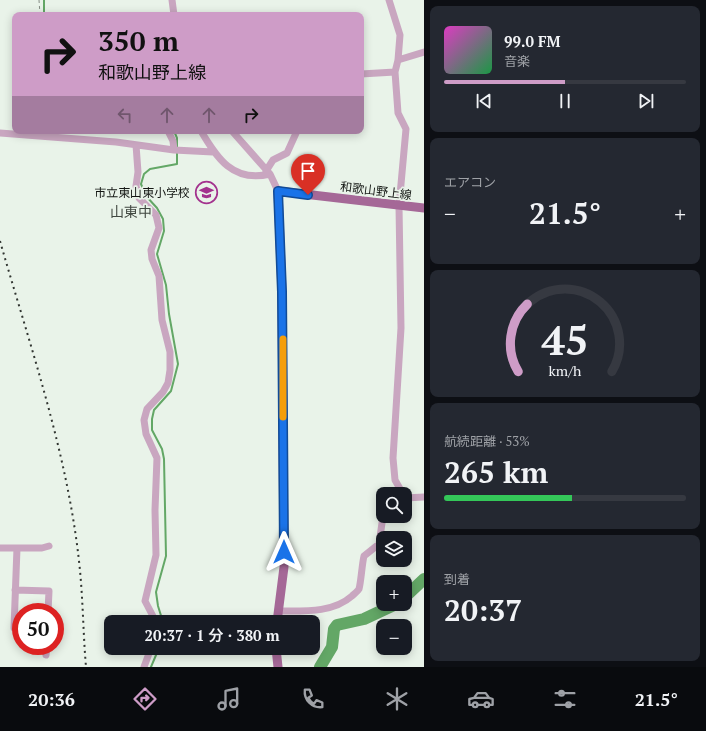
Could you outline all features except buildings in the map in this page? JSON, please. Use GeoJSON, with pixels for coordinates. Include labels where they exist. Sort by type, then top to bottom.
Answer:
{"type":"FeatureCollection","features":[{"type":"Feature","properties":{"kind":"main road","name":"和歌山野上線"},"geometry":{"type":"LineString","coordinates":[[278,191],[424,208]]}},
{"type":"Feature","properties":{"kind":"main road"},"geometry":{"type":"LineString","coordinates":[[278,191],[282,292],[284,567],[278,615]]}},
{"type":"Feature","properties":{"kind":"main road"},"geometry":{"type":"LineString","coordinates":[[277,655],[278,667]]}},
{"type":"Feature","properties":{"kind":"street"},"geometry":{"type":"LineString","coordinates":[[172,0],[174,12]]}},
{"type":"Feature","properties":{"kind":"street"},"geometry":{"type":"LineString","coordinates":[[389,0],[400,35],[398,60],[395,72],[398,113],[406,129],[399,206],[401,328],[393,458],[395,480],[399,487]]}},
{"type":"Feature","properties":{"kind":"street"},"geometry":{"type":"LineString","coordinates":[[398,60],[424,52]]}},
{"type":"Feature","properties":{"kind":"street"},"geometry":{"type":"LineString","coordinates":[[364,74],[395,72]]}},
{"type":"Feature","properties":{"kind":"street"},"geometry":{"type":"LineString","coordinates":[[0,133],[136,145],[174,150],[213,152]]}},
{"type":"Feature","properties":{"kind":"street"},"geometry":{"type":"LineString","coordinates":[[170,134],[173,141],[174,150]]}},
{"type":"Feature","properties":{"kind":"street"},"geometry":{"type":"LineString","coordinates":[[203,134],[213,152],[226,165],[244,175],[253,176],[268,173]]}},
{"type":"Feature","properties":{"kind":"street"},"geometry":{"type":"LineString","coordinates":[[235,134],[268,173],[278,191]]}},
{"type":"Feature","properties":{"kind":"street"},"geometry":{"type":"LineString","coordinates":[[268,173],[273,160],[287,153],[296,134]]}},
{"type":"Feature","properties":{"kind":"street"},"geometry":{"type":"LineString","coordinates":[[136,145],[138,172],[136,186],[139,198],[156,215],[159,228],[151,250],[152,259],[159,276],[162,320],[170,352],[168,383],[163,392],[147,409],[144,420],[146,434],[157,458],[155,510],[156,555],[145,601],[152,615]]}},
{"type":"Feature","properties":{"kind":"street"},"geometry":{"type":"LineString","coordinates":[[412,498],[424,497]]}},
{"type":"Feature","properties":{"kind":"street"},"geometry":{"type":"LineString","coordinates":[[279,611],[304,611],[331,607],[342,604],[352,596],[359,590],[364,556],[379,544],[382,523]]}},
{"type":"Feature","properties":{"kind":"street"},"geometry":{"type":"LineString","coordinates":[[0,548],[42,548],[49,546]]}},
{"type":"Feature","properties":{"kind":"street"},"geometry":{"type":"LineString","coordinates":[[15,603],[17,548]]}},
{"type":"Feature","properties":{"kind":"street"},"geometry":{"type":"LineString","coordinates":[[15,590],[49,591],[48,603]]}},
{"type":"Feature","properties":{"kind":"street"},"geometry":{"type":"LineString","coordinates":[[144,667],[148,655]]}},
{"type":"Feature","properties":{"kind":"path"},"geometry":{"type":"LineString","coordinates":[[39,0],[40,12]]}},
{"type":"Feature","properties":{"kind":"waterway"},"geometry":{"type":"LineString","coordinates":[[44,0],[44,12]]}},
{"type":"Feature","properties":{"kind":"waterway"},"geometry":{"type":"LineString","coordinates":[[161,615],[156,592],[166,556],[164,459],[162,449],[152,430],[152,419],[154,410],[171,391],[178,364],[169,314],[166,285],[157,254],[164,231],[163,219],[157,208],[146,196],[141,184],[144,174],[150,169],[177,164],[177,138],[175,134]]}},
{"type":"Feature","properties":{"kind":"waterway"},"geometry":{"type":"LineString","coordinates":[[412,590],[424,579]]}},
{"type":"Feature","properties":{"kind":"waterway"},"geometry":{"type":"LineString","coordinates":[[320,667],[332,647],[334,629],[337,625],[364,619],[381,611]]}},
{"type":"Feature","properties":{"kind":"waterway"},"geometry":{"type":"LineString","coordinates":[[151,667],[156,655]]}},
{"type":"Feature","properties":{"kind":"railway"},"geometry":{"type":"LineString","coordinates":[[0,241],[35,360],[57,440],[66,480],[79,561],[86,667]]}},
{"type":"Feature","properties":{"kind":"slow traffic"},"geometry":{"type":"LineString","coordinates":[[283,339],[283,417]]}},
{"type":"Feature","properties":{"kind":"place","name":"市立東山東小学校"},"geometry":{"type":"Point","coordinates":[206,193]}},
{"type":"Feature","properties":{"kind":"district","name":"山東中"},"geometry":{"type":"Point","coordinates":[131,212]}},
{"type":"Feature","properties":{"kind":"route"},"geometry":{"type":"LineString","coordinates":[[284,552],[282,292],[278,191],[308,195]]}}]}
